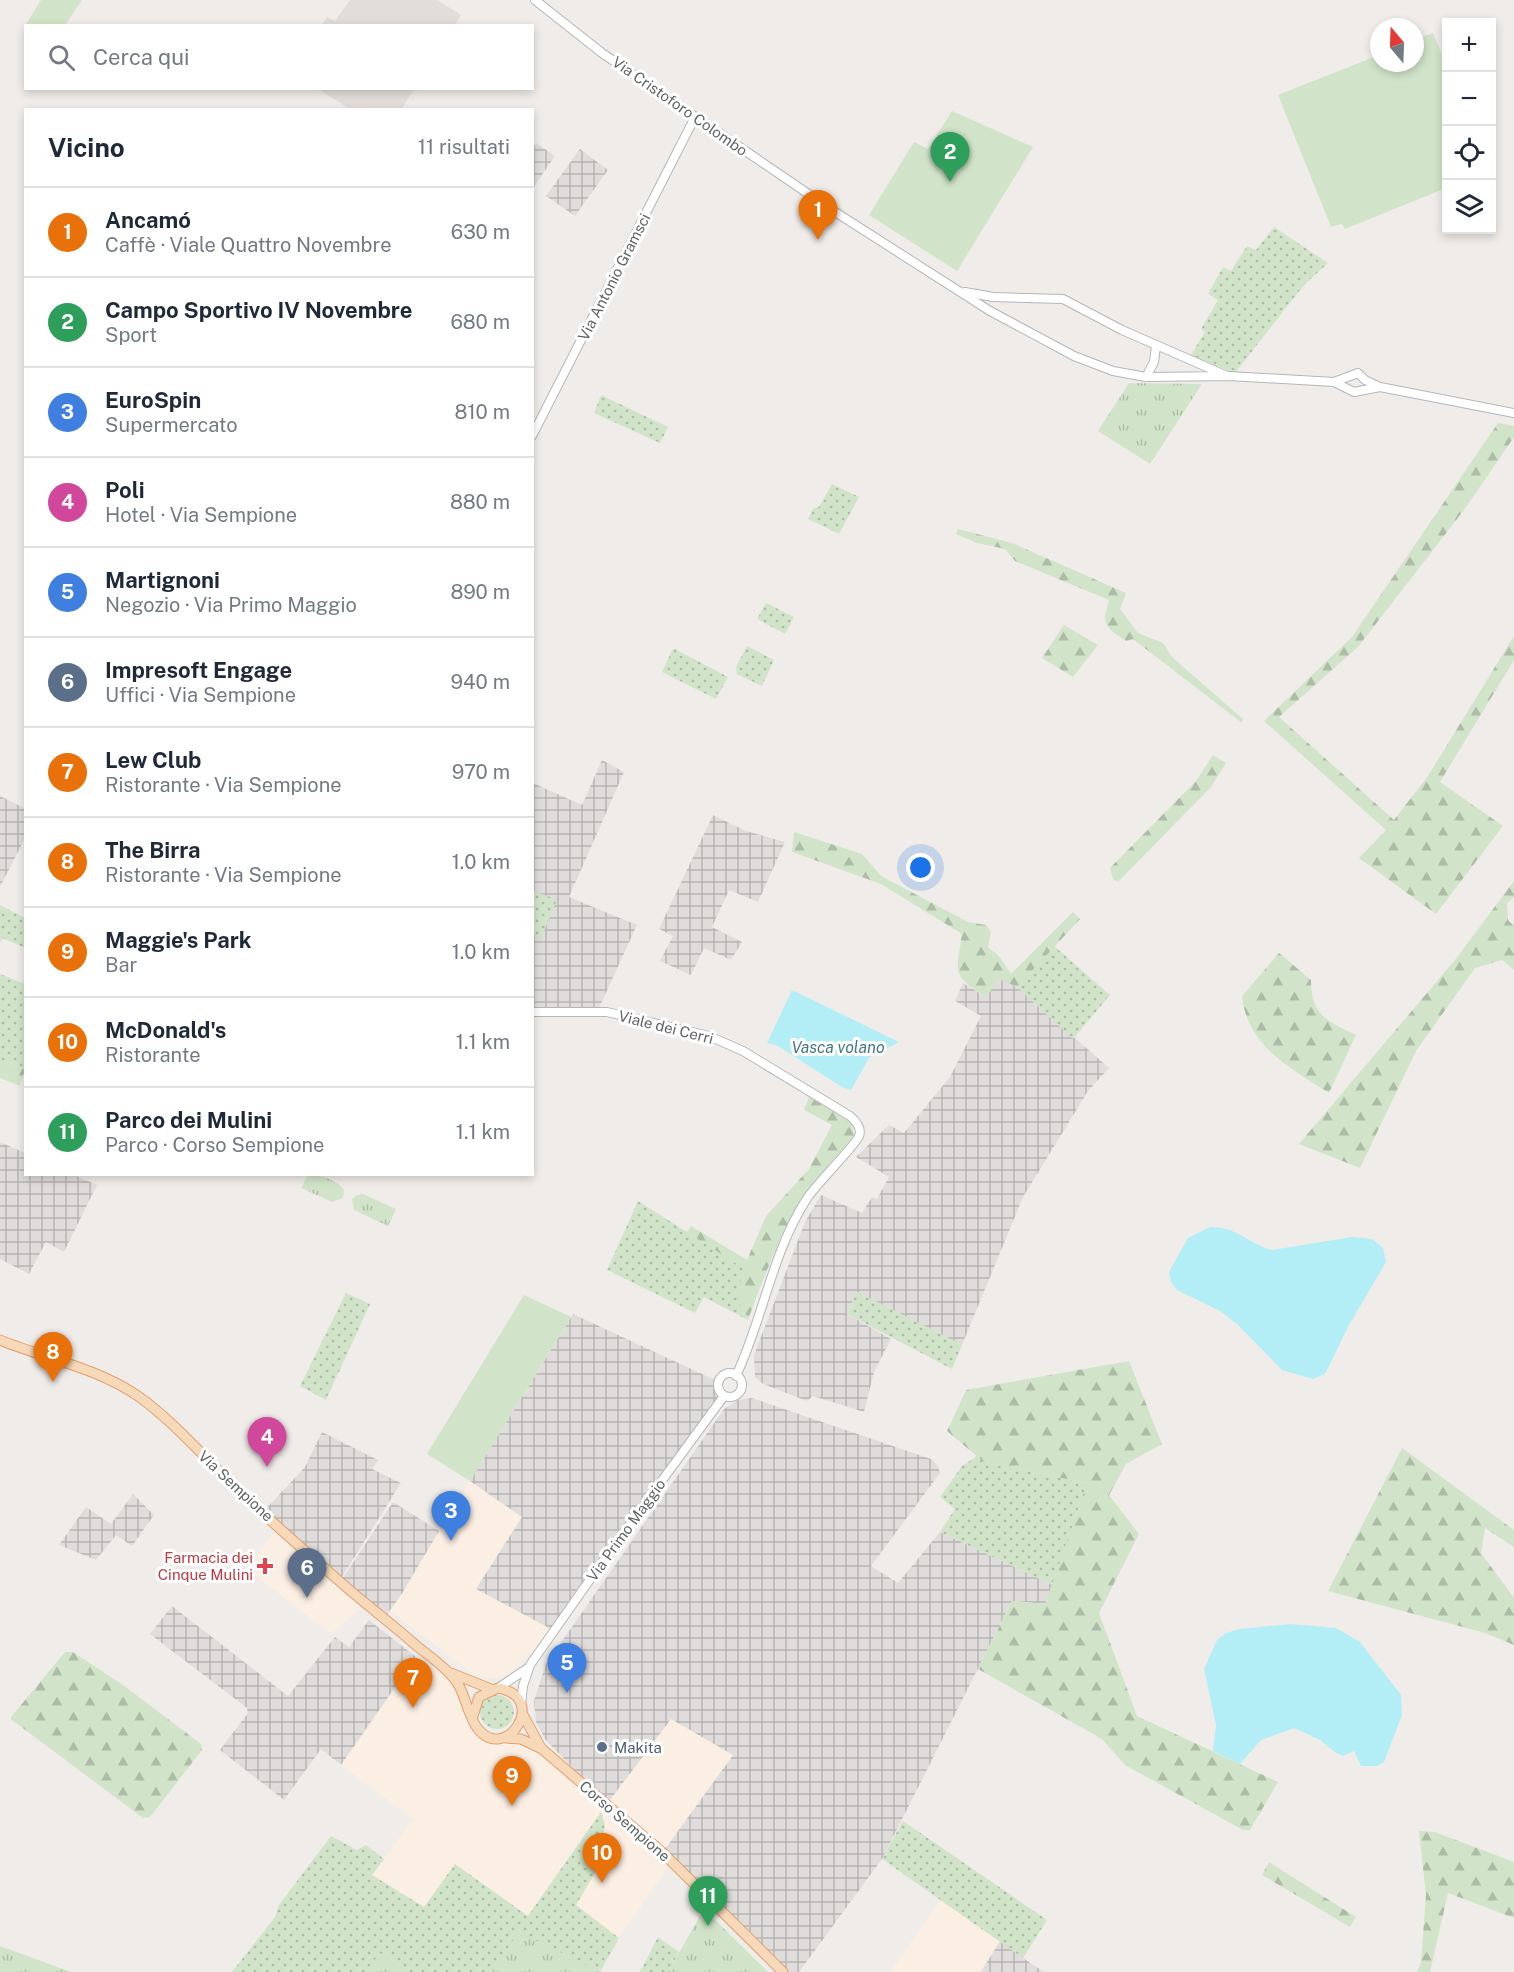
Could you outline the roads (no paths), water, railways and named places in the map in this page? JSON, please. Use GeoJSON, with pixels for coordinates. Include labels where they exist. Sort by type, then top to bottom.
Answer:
{"type":"FeatureCollection","features":[{"type":"Feature","properties":{"kind":"main road","name":"Via Sempione"},"geometry":{"type":"LineString","coordinates":[[0,1340],[98,1374],[139,1397],[340,1581],[449,1672],[464,1695],[472,1716]]}},
{"type":"Feature","properties":{"kind":"main road","name":"Via Sempione"},"geometry":{"type":"LineString","coordinates":[[449,1672],[494,1689]]}},
{"type":"Feature","properties":{"kind":"main road"},"geometry":{"type":"LineString","coordinates":[[494,1689],[511,1692],[522,1709],[517,1729],[500,1738],[482,1733],[472,1716],[479,1697],[494,1689]]}},
{"type":"Feature","properties":{"kind":"main road","name":"Corso Sempione"},"geometry":{"type":"LineString","coordinates":[[522,1709],[542,1749]]}},
{"type":"Feature","properties":{"kind":"main road","name":"Corso Sempione"},"geometry":{"type":"LineString","coordinates":[[500,1738],[521,1739],[542,1749],[663,1853],[783,1972]]}},
{"type":"Feature","properties":{"kind":"street","name":"Via Cristoforo Colombo"},"geometry":{"type":"LineString","coordinates":[[535,0],[602,52],[829,208],[990,311],[1074,356],[1113,371],[1146,377],[1229,376],[1334,382]]}},
{"type":"Feature","properties":{"kind":"street","name":"Via Antonio Gramsci"},"geometry":{"type":"LineString","coordinates":[[534,432],[695,117]]}},
{"type":"Feature","properties":{"kind":"street"},"geometry":{"type":"LineString","coordinates":[[959,291],[993,297],[1063,299],[1156,346],[1229,376]]}},
{"type":"Feature","properties":{"kind":"street"},"geometry":{"type":"LineString","coordinates":[[990,311],[993,297]]}},
{"type":"Feature","properties":{"kind":"street"},"geometry":{"type":"LineString","coordinates":[[1146,377],[1154,362],[1156,346]]}},
{"type":"Feature","properties":{"kind":"street"},"geometry":{"type":"LineString","coordinates":[[1334,382],[1358,373],[1364,384]]}},
{"type":"Feature","properties":{"kind":"street"},"geometry":{"type":"LineString","coordinates":[[1348,388],[1346,382],[1349,375]]}},
{"type":"Feature","properties":{"kind":"street"},"geometry":{"type":"LineString","coordinates":[[1334,382],[1358,392],[1364,384]]}},
{"type":"Feature","properties":{"kind":"street"},"geometry":{"type":"LineString","coordinates":[[1364,384],[1514,413]]}},
{"type":"Feature","properties":{"kind":"street","name":"Viale dei Cerri"},"geometry":{"type":"LineString","coordinates":[[534,1012],[607,1012],[709,1036],[744,1052],[850,1116]]}},
{"type":"Feature","properties":{"kind":"street","name":"Via Primo Maggio"},"geometry":{"type":"LineString","coordinates":[[736,1376],[797,1215],[820,1179],[859,1136],[859,1127],[850,1116]]}},
{"type":"Feature","properties":{"kind":"street","name":"Via Primo Maggio"},"geometry":{"type":"LineString","coordinates":[[728,1374],[736,1376],[741,1384],[740,1391],[735,1396],[724,1396],[719,1391],[719,1381],[728,1374]]}},
{"type":"Feature","properties":{"kind":"street","name":"Via Primo Maggio"},"geometry":{"type":"LineString","coordinates":[[494,1689],[514,1680],[530,1665],[724,1396]]}},
{"type":"Feature","properties":{"kind":"street","name":"Via Primo Maggio"},"geometry":{"type":"LineString","coordinates":[[522,1709],[526,1675],[530,1665]]}},
{"type":"Feature","properties":{"kind":"water","name":"Vasca volano"},"geometry":{"type":"Polygon","coordinates":[[[792,990],[899,1042],[869,1058],[851,1090],[842,1087],[778,1046],[767,1043],[792,990]]]}},
{"type":"Feature","properties":{"kind":"water"},"geometry":{"type":"Polygon","coordinates":[[[1210,1227],[1228,1229],[1272,1250],[1352,1237],[1372,1239],[1383,1248],[1386,1262],[1349,1325],[1325,1374],[1313,1379],[1282,1370],[1237,1324],[1220,1311],[1177,1290],[1171,1282],[1169,1272],[1188,1238],[1210,1227]]]}},
{"type":"Feature","properties":{"kind":"water"},"geometry":{"type":"Polygon","coordinates":[[[1290,1624],[1336,1628],[1360,1642],[1401,1695],[1402,1715],[1384,1762],[1377,1766],[1361,1766],[1354,1751],[1343,1756],[1320,1740],[1294,1728],[1261,1740],[1240,1764],[1213,1751],[1216,1725],[1204,1669],[1217,1640],[1226,1633],[1240,1629],[1290,1624]]]}},
{"type":"Feature","properties":{"kind":"place","name":"Campo Sportivo IV Novembre"},"geometry":{"type":"Point","coordinates":[950,182]}},
{"type":"Feature","properties":{"kind":"place","name":"Ancamó"},"geometry":{"type":"Point","coordinates":[818,240]}},
{"type":"Feature","properties":{"kind":"place","name":"The Birra"},"geometry":{"type":"Point","coordinates":[53,1382]}},
{"type":"Feature","properties":{"kind":"place","name":"Poli"},"geometry":{"type":"Point","coordinates":[267,1467]}},
{"type":"Feature","properties":{"kind":"place","name":"EuroSpin"},"geometry":{"type":"Point","coordinates":[451,1541]}},
{"type":"Feature","properties":{"kind":"place","name":"Farmacia dei Cinque Mulini"},"geometry":{"type":"Point","coordinates":[265,1566]}},
{"type":"Feature","properties":{"kind":"place","name":"Impresoft Engage"},"geometry":{"type":"Point","coordinates":[307,1598]}},
{"type":"Feature","properties":{"kind":"place","name":"Martignoni"},"geometry":{"type":"Point","coordinates":[567,1693]}},
{"type":"Feature","properties":{"kind":"place","name":"Lew Club"},"geometry":{"type":"Point","coordinates":[413,1708]}},
{"type":"Feature","properties":{"kind":"place","name":"Makita"},"geometry":{"type":"Point","coordinates":[602,1747]}},
{"type":"Feature","properties":{"kind":"place","name":"Maggie's Park"},"geometry":{"type":"Point","coordinates":[512,1806]}},
{"type":"Feature","properties":{"kind":"place","name":"McDonald's"},"geometry":{"type":"Point","coordinates":[602,1883]}},
{"type":"Feature","properties":{"kind":"place","name":"Parco dei Mulini"},"geometry":{"type":"Point","coordinates":[708,1926]}}]}
